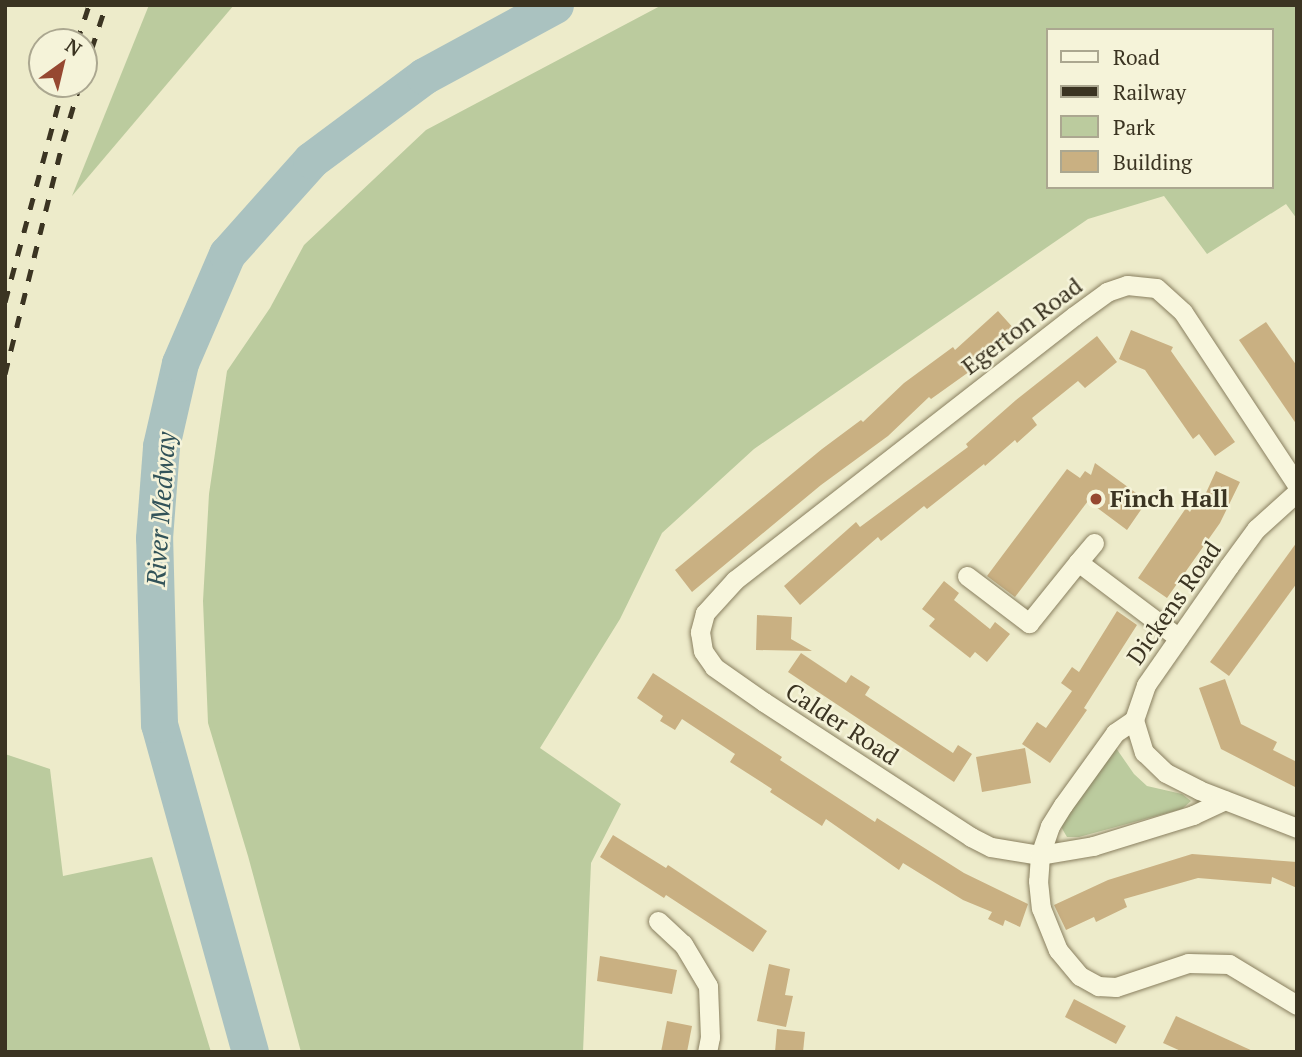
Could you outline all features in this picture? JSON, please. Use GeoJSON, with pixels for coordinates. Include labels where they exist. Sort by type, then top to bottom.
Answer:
{"type":"FeatureCollection","features":[{"type":"Feature","properties":{"kind":"street","name":"Egerton Road"},"geometry":{"type":"LineString","coordinates":[[735,580],[1074,316],[1107,292],[1127,285],[1156,288],[1183,312],[1297,485]]}},
{"type":"Feature","properties":{"kind":"street","name":"Dickens Road"},"geometry":{"type":"LineString","coordinates":[[1133,720],[1146,685],[1256,530],[1297,492]]}},
{"type":"Feature","properties":{"kind":"street"},"geometry":{"type":"LineString","coordinates":[[967,576],[1029,623],[1094,543]]}},
{"type":"Feature","properties":{"kind":"street"},"geometry":{"type":"LineString","coordinates":[[1078,562],[1179,638]]}},
{"type":"Feature","properties":{"kind":"street","name":"Calder Road"},"geometry":{"type":"LineString","coordinates":[[735,580],[705,613],[700,632],[703,652],[721,674],[971,837],[1000,849],[1040,855],[1094,845],[1193,815],[1225,800]]}},
{"type":"Feature","properties":{"kind":"street"},"geometry":{"type":"LineString","coordinates":[[1297,828],[1178,781],[1154,763],[1138,741],[1133,720],[1115,733],[1050,826],[1040,855],[1038,894],[1046,923],[1058,950],[1088,981],[1107,987],[1126,986],[1176,966],[1203,961],[1240,968],[1297,1005]]}},
{"type":"Feature","properties":{"kind":"street"},"geometry":{"type":"LineString","coordinates":[[658,921],[683,944],[708,986],[710,1037],[707,1052]]}},
{"type":"Feature","properties":{"kind":"green space"},"geometry":{"type":"Polygon","coordinates":[[[149,5],[234,5],[72,196],[149,5]]]}},
{"type":"Feature","properties":{"kind":"green space"},"geometry":{"type":"Polygon","coordinates":[[[662,5],[1297,5],[1297,219],[1286,204],[1207,254],[1164,196],[1088,219],[754,449],[662,533],[620,619],[540,748],[621,804],[591,863],[583,1052],[301,1052],[248,856],[208,723],[203,601],[209,494],[227,371],[270,308],[304,245],[426,130],[662,5]]]}},
{"type":"Feature","properties":{"kind":"green space"},"geometry":{"type":"Polygon","coordinates":[[[1116,748],[1134,774],[1147,786],[1182,794],[1191,801],[1182,809],[1079,837],[1067,837],[1060,825],[1116,748]]]}},
{"type":"Feature","properties":{"kind":"green space"},"geometry":{"type":"Polygon","coordinates":[[[5,754],[50,769],[63,876],[152,857],[211,1052],[5,1052],[5,754]]]}},
{"type":"Feature","properties":{"kind":"building"},"geometry":{"type":"Polygon","coordinates":[[[998,311],[1016,331],[980,364],[931,399],[929,397],[888,436],[821,485],[692,592],[675,570],[822,449],[861,420],[863,422],[904,383],[953,347],[955,350],[998,311]]]}},
{"type":"Feature","properties":{"kind":"building"},"geometry":{"type":"Polygon","coordinates":[[[1266,322],[1297,366],[1297,425],[1239,340],[1266,322]]]}},
{"type":"Feature","properties":{"kind":"building"},"geometry":{"type":"Polygon","coordinates":[[[1131,330],[1173,347],[1171,351],[1235,442],[1215,456],[1199,434],[1193,439],[1145,370],[1119,359],[1131,330]]]}},
{"type":"Feature","properties":{"kind":"building"},"geometry":{"type":"Polygon","coordinates":[[[1097,336],[1117,362],[1085,388],[1078,381],[1032,418],[1037,425],[1017,443],[1015,440],[985,466],[984,464],[927,509],[924,506],[881,541],[878,537],[800,605],[784,586],[856,522],[860,527],[968,447],[966,444],[1016,400],[1097,336]]]}},
{"type":"Feature","properties":{"kind":"building"},"geometry":{"type":"Polygon","coordinates":[[[1095,463],[1147,501],[1127,530],[1088,501],[1015,597],[987,576],[1067,469],[1080,478],[1085,471],[1091,475],[1095,463]]]}},
{"type":"Feature","properties":{"kind":"building"},"geometry":{"type":"Polygon","coordinates":[[[1216,471],[1240,482],[1220,523],[1167,598],[1138,578],[1186,508],[1190,512],[1200,493],[1205,495],[1216,471]]]}},
{"type":"Feature","properties":{"kind":"building"},"geometry":{"type":"Polygon","coordinates":[[[1297,542],[1297,583],[1229,676],[1210,662],[1297,542]]]}},
{"type":"Feature","properties":{"kind":"building"},"geometry":{"type":"Polygon","coordinates":[[[944,581],[959,593],[954,600],[990,629],[995,622],[1010,634],[987,662],[975,652],[970,658],[929,626],[935,619],[922,609],[944,581]]]}},
{"type":"Feature","properties":{"kind":"building"},"geometry":{"type":"Polygon","coordinates":[[[1117,611],[1137,625],[1084,708],[1087,710],[1050,763],[1022,744],[1037,722],[1046,728],[1072,691],[1061,683],[1072,667],[1079,672],[1117,611]]]}},
{"type":"Feature","properties":{"kind":"building"},"geometry":{"type":"Polygon","coordinates":[[[757,615],[792,617],[791,639],[812,651],[756,650],[757,615]]]}},
{"type":"Feature","properties":{"kind":"building"},"geometry":{"type":"Polygon","coordinates":[[[801,653],[846,683],[851,675],[870,687],[865,695],[953,753],[958,745],[972,754],[954,782],[788,672],[801,653]]]}},
{"type":"Feature","properties":{"kind":"building"},"geometry":{"type":"Polygon","coordinates":[[[653,673],[782,757],[780,760],[875,822],[877,818],[964,873],[1028,904],[1020,927],[1005,920],[1003,926],[988,919],[992,912],[963,900],[903,863],[899,870],[826,819],[822,826],[730,762],[735,754],[682,719],[675,730],[660,721],[663,716],[637,698],[653,673]]]}},
{"type":"Feature","properties":{"kind":"building"},"geometry":{"type":"Polygon","coordinates":[[[1225,679],[1241,724],[1277,742],[1273,750],[1297,762],[1297,788],[1221,749],[1199,688],[1225,679]]]}},
{"type":"Feature","properties":{"kind":"building"},"geometry":{"type":"Polygon","coordinates":[[[1025,748],[1031,783],[982,792],[976,757],[1025,748]]]}},
{"type":"Feature","properties":{"kind":"building"},"geometry":{"type":"Polygon","coordinates":[[[613,835],[666,868],[668,865],[767,931],[753,952],[666,895],[664,898],[600,857],[613,835]]]}},
{"type":"Feature","properties":{"kind":"building"},"geometry":{"type":"Polygon","coordinates":[[[1192,854],[1297,862],[1297,888],[1272,877],[1271,884],[1198,878],[1124,899],[1127,907],[1096,922],[1094,917],[1066,930],[1054,905],[1108,880],[1192,854]]]}},
{"type":"Feature","properties":{"kind":"building"},"geometry":{"type":"Polygon","coordinates":[[[600,956],[677,970],[672,994],[597,981],[600,956]]]}},
{"type":"Feature","properties":{"kind":"building"},"geometry":{"type":"Polygon","coordinates":[[[769,964],[790,969],[785,995],[793,996],[786,1027],[757,1021],[769,964]]]}},
{"type":"Feature","properties":{"kind":"building"},"geometry":{"type":"Polygon","coordinates":[[[1074,999],[1126,1026],[1116,1044],[1065,1017],[1074,999]]]}},
{"type":"Feature","properties":{"kind":"building"},"geometry":{"type":"Polygon","coordinates":[[[1176,1016],[1255,1052],[1183,1052],[1163,1043],[1176,1016]]]}},
{"type":"Feature","properties":{"kind":"building"},"geometry":{"type":"Polygon","coordinates":[[[667,1021],[692,1026],[687,1052],[661,1052],[667,1021]]]}},
{"type":"Feature","properties":{"kind":"building"},"geometry":{"type":"Polygon","coordinates":[[[777,1029],[805,1032],[803,1052],[775,1052],[777,1029]]]}},
{"type":"Feature","properties":{"kind":"waterway","name":"River Medway"},"geometry":{"type":"LineString","coordinates":[[250,1052],[159,724],[154,538],[161,446],[180,363],[227,254],[311,160],[424,76],[555,5]]}},
{"type":"Feature","properties":{"kind":"railway"},"geometry":{"type":"LineString","coordinates":[[82,28],[89,5]]}},
{"type":"Feature","properties":{"kind":"railway"},"geometry":{"type":"LineString","coordinates":[[98,29],[106,5]]}},
{"type":"Feature","properties":{"kind":"railway"},"geometry":{"type":"LineString","coordinates":[[5,302],[60,98]]}},
{"type":"Feature","properties":{"kind":"railway"},"geometry":{"type":"LineString","coordinates":[[5,374],[76,98]]}},
{"type":"Feature","properties":{"kind":"place","name":"Finch Hall"},"geometry":{"type":"Point","coordinates":[1096,499]}}]}
